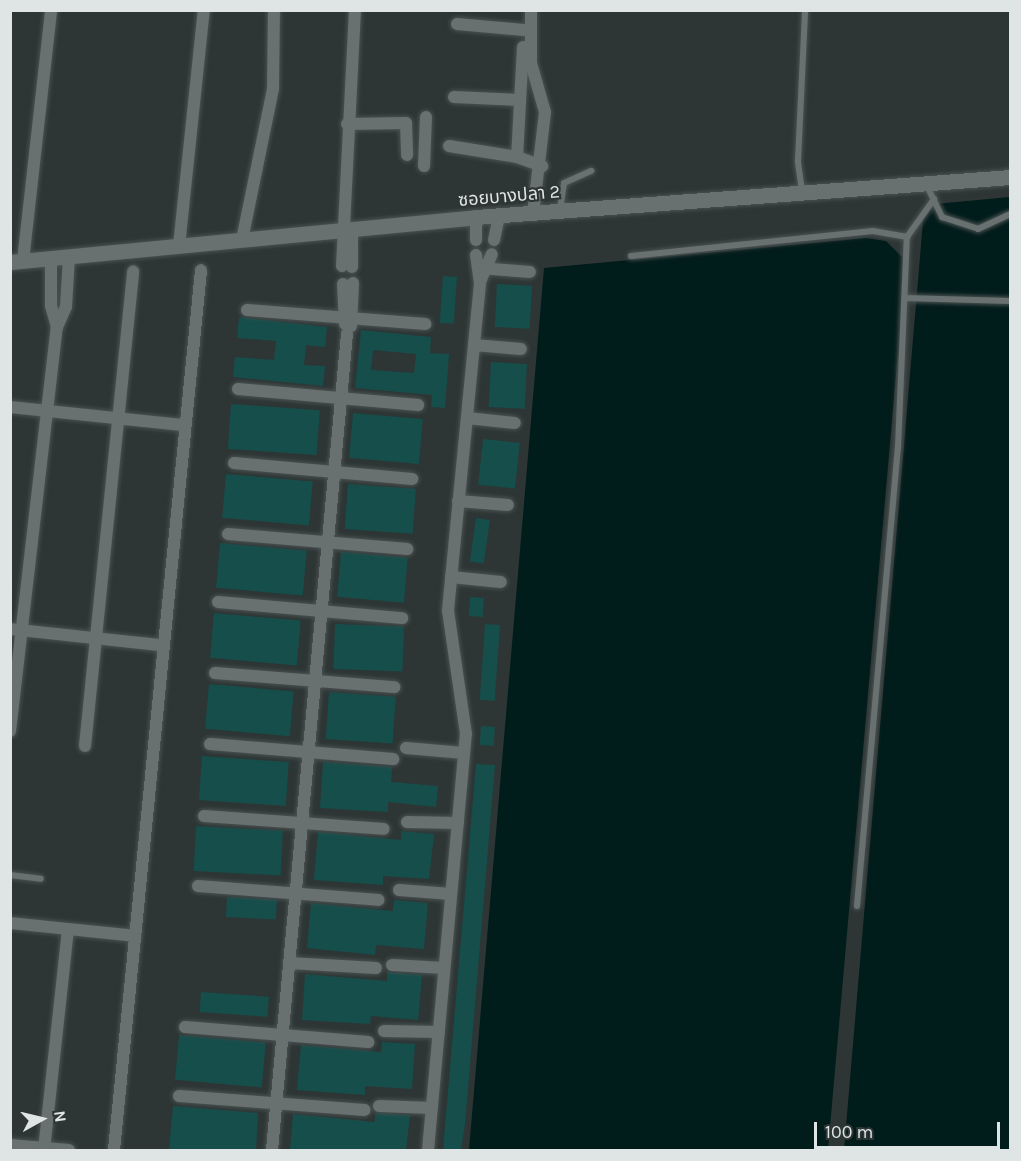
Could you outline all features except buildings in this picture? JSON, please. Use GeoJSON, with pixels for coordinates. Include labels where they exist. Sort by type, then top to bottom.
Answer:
{"type":"FeatureCollection","features":[{"type":"Feature","properties":{"kind":"street"},"geometry":{"type":"LineString","coordinates":[[17,261],[51,10]]}},
{"type":"Feature","properties":{"kind":"street"},"geometry":{"type":"LineString","coordinates":[[179,246],[204,10]]}},
{"type":"Feature","properties":{"kind":"street"},"geometry":{"type":"LineString","coordinates":[[242,240],[273,89],[274,10]]}},
{"type":"Feature","properties":{"kind":"street"},"geometry":{"type":"LineString","coordinates":[[347,267],[347,124],[355,10]]}},
{"type":"Feature","properties":{"kind":"street"},"geometry":{"type":"LineString","coordinates":[[517,157],[524,10]]}},
{"type":"Feature","properties":{"kind":"street"},"geometry":{"type":"LineString","coordinates":[[531,10],[531,63],[544,99],[542,166],[533,214]]}},
{"type":"Feature","properties":{"kind":"street"},"geometry":{"type":"LineString","coordinates":[[458,24],[524,30]]}},
{"type":"Feature","properties":{"kind":"street"},"geometry":{"type":"LineString","coordinates":[[454,97],[520,100]]}},
{"type":"Feature","properties":{"kind":"street"},"geometry":{"type":"LineString","coordinates":[[424,166],[426,117]]}},
{"type":"Feature","properties":{"kind":"street"},"geometry":{"type":"LineString","coordinates":[[347,124],[406,123],[407,155]]}},
{"type":"Feature","properties":{"kind":"street"},"geometry":{"type":"LineString","coordinates":[[408,142],[425,142]]}},
{"type":"Feature","properties":{"kind":"street"},"geometry":{"type":"LineString","coordinates":[[449,146],[517,157],[542,166]]}},
{"type":"Feature","properties":{"kind":"street","name":"ซอยบางปลา 2"},"geometry":{"type":"LineString","coordinates":[[17,261],[499,216],[1011,177]]}},
{"type":"Feature","properties":{"kind":"street"},"geometry":{"type":"LineString","coordinates":[[494,240],[499,216]]}},
{"type":"Feature","properties":{"kind":"street"},"geometry":{"type":"LineString","coordinates":[[476,218],[476,240]]}},
{"type":"Feature","properties":{"kind":"street"},"geometry":{"type":"LineString","coordinates":[[480,264],[492,254]]}},
{"type":"Feature","properties":{"kind":"street"},"geometry":{"type":"LineString","coordinates":[[10,731],[15,630],[57,327],[66,308],[69,256]]}},
{"type":"Feature","properties":{"kind":"street"},"geometry":{"type":"LineString","coordinates":[[51,258],[51,306],[57,327]]}},
{"type":"Feature","properties":{"kind":"street"},"geometry":{"type":"LineString","coordinates":[[480,264],[530,272]]}},
{"type":"Feature","properties":{"kind":"street"},"geometry":{"type":"LineString","coordinates":[[428,1150],[464,753],[466,712],[448,622],[480,264]]}},
{"type":"Feature","properties":{"kind":"street"},"geometry":{"type":"LineString","coordinates":[[114,1150],[160,645],[201,270]]}},
{"type":"Feature","properties":{"kind":"street"},"geometry":{"type":"LineString","coordinates":[[86,746],[133,271]]}},
{"type":"Feature","properties":{"kind":"street"},"geometry":{"type":"LineString","coordinates":[[272,1150],[332,472],[349,318],[348,283]]}},
{"type":"Feature","properties":{"kind":"street"},"geometry":{"type":"LineString","coordinates":[[247,310],[424,324]]}},
{"type":"Feature","properties":{"kind":"street"},"geometry":{"type":"LineString","coordinates":[[474,345],[521,349]]}},
{"type":"Feature","properties":{"kind":"street"},"geometry":{"type":"LineString","coordinates":[[238,389],[418,405]]}},
{"type":"Feature","properties":{"kind":"street"},"geometry":{"type":"LineString","coordinates":[[10,407],[183,424]]}},
{"type":"Feature","properties":{"kind":"street"},"geometry":{"type":"LineString","coordinates":[[467,418],[515,423]]}},
{"type":"Feature","properties":{"kind":"street"},"geometry":{"type":"LineString","coordinates":[[234,464],[412,479]]}},
{"type":"Feature","properties":{"kind":"street"},"geometry":{"type":"LineString","coordinates":[[458,501],[508,505]]}},
{"type":"Feature","properties":{"kind":"street"},"geometry":{"type":"LineString","coordinates":[[228,534],[407,549]]}},
{"type":"Feature","properties":{"kind":"street"},"geometry":{"type":"LineString","coordinates":[[451,578],[501,582]]}},
{"type":"Feature","properties":{"kind":"street"},"geometry":{"type":"LineString","coordinates":[[218,602],[402,618]]}},
{"type":"Feature","properties":{"kind":"street"},"geometry":{"type":"LineString","coordinates":[[15,630],[160,645]]}},
{"type":"Feature","properties":{"kind":"street"},"geometry":{"type":"LineString","coordinates":[[215,673],[394,687]]}},
{"type":"Feature","properties":{"kind":"street"},"geometry":{"type":"LineString","coordinates":[[210,744],[393,759]]}},
{"type":"Feature","properties":{"kind":"street"},"geometry":{"type":"LineString","coordinates":[[406,748],[464,753]]}},
{"type":"Feature","properties":{"kind":"street"},"geometry":{"type":"LineString","coordinates":[[204,816],[384,829]]}},
{"type":"Feature","properties":{"kind":"street"},"geometry":{"type":"LineString","coordinates":[[407,822],[458,823]]}},
{"type":"Feature","properties":{"kind":"street"},"geometry":{"type":"LineString","coordinates":[[198,886],[378,900]]}},
{"type":"Feature","properties":{"kind":"street"},"geometry":{"type":"LineString","coordinates":[[399,890],[451,894]]}},
{"type":"Feature","properties":{"kind":"street"},"geometry":{"type":"LineString","coordinates":[[10,923],[135,936]]}},
{"type":"Feature","properties":{"kind":"street"},"geometry":{"type":"LineString","coordinates":[[44,1149],[68,929]]}},
{"type":"Feature","properties":{"kind":"street"},"geometry":{"type":"LineString","coordinates":[[289,963],[376,968]]}},
{"type":"Feature","properties":{"kind":"street"},"geometry":{"type":"LineString","coordinates":[[392,965],[444,968]]}},
{"type":"Feature","properties":{"kind":"street"},"geometry":{"type":"LineString","coordinates":[[185,1027],[368,1042]]}},
{"type":"Feature","properties":{"kind":"street"},"geometry":{"type":"LineString","coordinates":[[384,1031],[439,1032]]}},
{"type":"Feature","properties":{"kind":"street"},"geometry":{"type":"LineString","coordinates":[[178,1096],[364,1110]]}},
{"type":"Feature","properties":{"kind":"street"},"geometry":{"type":"LineString","coordinates":[[380,1106],[432,1108]]}},
{"type":"Feature","properties":{"kind":"street"},"geometry":{"type":"LineString","coordinates":[[10,1145],[69,1150]]}},
{"type":"Feature","properties":{"kind":"lane"},"geometry":{"type":"LineString","coordinates":[[802,192],[798,161],[805,10]]}},
{"type":"Feature","properties":{"kind":"lane"},"geometry":{"type":"LineString","coordinates":[[559,211],[564,183],[591,171]]}},
{"type":"Feature","properties":{"kind":"lane"},"geometry":{"type":"LineString","coordinates":[[926,184],[942,217],[978,229],[1011,214]]}},
{"type":"Feature","properties":{"kind":"lane"},"geometry":{"type":"LineString","coordinates":[[857,906],[898,448],[907,237],[934,200]]}},
{"type":"Feature","properties":{"kind":"lane"},"geometry":{"type":"LineString","coordinates":[[631,256],[873,231],[907,237]]}},
{"type":"Feature","properties":{"kind":"lane"},"geometry":{"type":"LineString","coordinates":[[905,298],[1011,301]]}},
{"type":"Feature","properties":{"kind":"lane"},"geometry":{"type":"LineString","coordinates":[[10,875],[41,879]]}},
{"type":"Feature","properties":{"kind":"water"},"geometry":{"type":"Polygon","coordinates":[[[1010,197],[1010,1150],[844,1150],[924,210],[935,204],[1010,197]]]}},
{"type":"Feature","properties":{"kind":"water"},"geometry":{"type":"Polygon","coordinates":[[[866,238],[886,241],[906,261],[828,1150],[469,1150],[544,268],[866,238]]]}}]}
